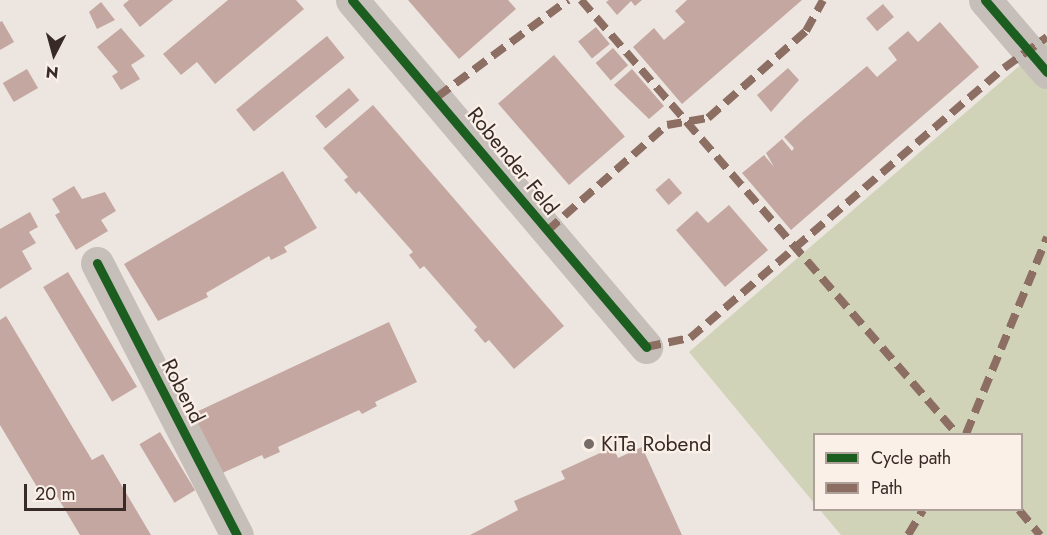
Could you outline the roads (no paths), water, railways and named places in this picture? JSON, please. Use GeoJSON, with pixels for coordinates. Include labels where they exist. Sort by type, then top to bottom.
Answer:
{"type":"FeatureCollection","features":[{"type":"Feature","properties":{"kind":"street","name":"Robender Feld"},"geometry":{"type":"LineString","coordinates":[[352,0],[646,347]]}},
{"type":"Feature","properties":{"kind":"street"},"geometry":{"type":"LineString","coordinates":[[986,0],[1047,72]]}},
{"type":"Feature","properties":{"kind":"street","name":"Robend"},"geometry":{"type":"LineString","coordinates":[[97,264],[237,535]]}},
{"type":"Feature","properties":{"kind":"place","name":"KiTa Robend"},"geometry":{"type":"Point","coordinates":[589,444]}}]}
